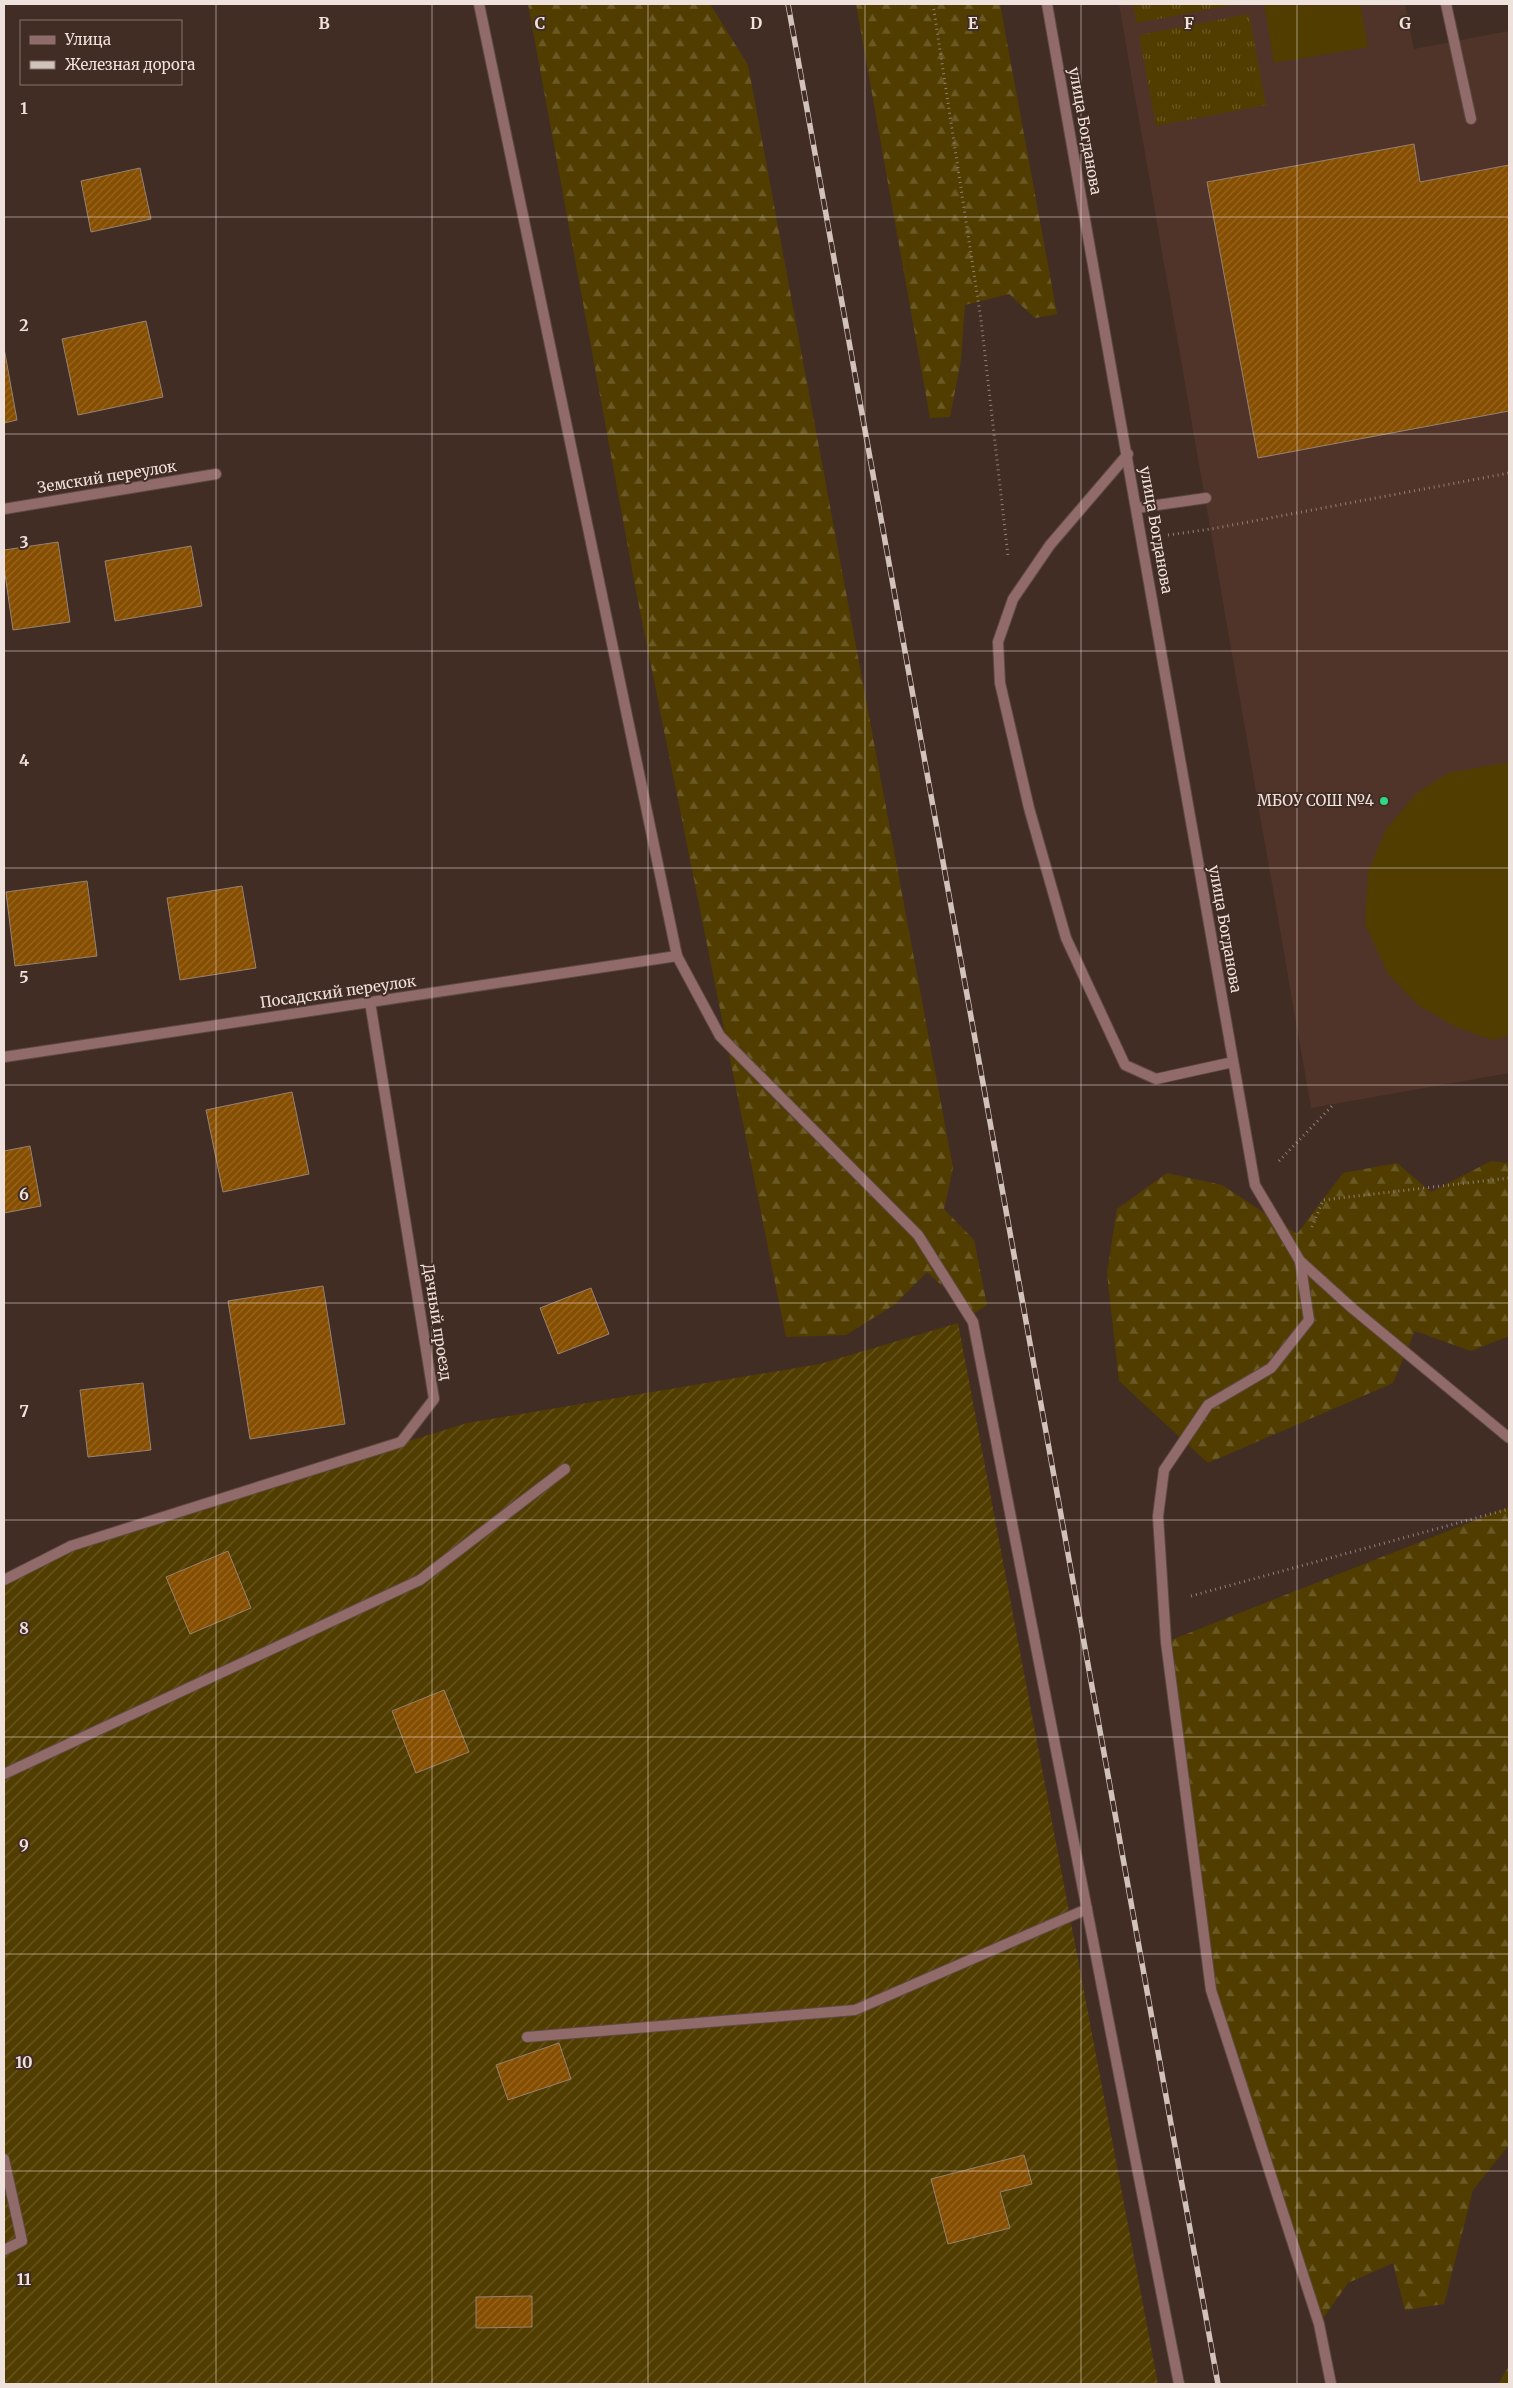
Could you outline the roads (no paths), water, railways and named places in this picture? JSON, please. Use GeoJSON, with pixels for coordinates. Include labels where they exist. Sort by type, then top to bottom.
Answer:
{"type":"FeatureCollection","features":[{"type":"Feature","properties":{"kind":"street"},"geometry":{"type":"LineString","coordinates":[[479,4],[677,956],[720,1036],[918,1235],[973,1322],[1179,2384]]}},
{"type":"Feature","properties":{"kind":"street","name":"улица Богданова"},"geometry":{"type":"LineString","coordinates":[[1047,4],[1128,454],[1255,1185],[1300,1261]]}},
{"type":"Feature","properties":{"kind":"street"},"geometry":{"type":"LineString","coordinates":[[1446,4],[1471,119]]}},
{"type":"Feature","properties":{"kind":"street"},"geometry":{"type":"LineString","coordinates":[[1128,454],[1050,544],[1013,599],[998,642],[1000,682],[1029,808],[1066,938],[1106,1028],[1125,1065],[1156,1079],[1233,1062]]}},
{"type":"Feature","properties":{"kind":"street","name":"Земский переулок"},"geometry":{"type":"LineString","coordinates":[[4,509],[216,474]]}},
{"type":"Feature","properties":{"kind":"street"},"geometry":{"type":"LineString","coordinates":[[1137,508],[1206,498]]}},
{"type":"Feature","properties":{"kind":"street","name":"Посадский переулок"},"geometry":{"type":"LineString","coordinates":[[4,1057],[677,956]]}},
{"type":"Feature","properties":{"kind":"street","name":"Дачный проезд"},"geometry":{"type":"LineString","coordinates":[[4,1580],[71,1546],[401,1442],[434,1399],[370,1002]]}},
{"type":"Feature","properties":{"kind":"street"},"geometry":{"type":"LineString","coordinates":[[1300,1261],[1352,1308],[1509,1438]]}},
{"type":"Feature","properties":{"kind":"street"},"geometry":{"type":"LineString","coordinates":[[1300,1261],[1309,1320],[1271,1368],[1208,1405],[1164,1470],[1158,1516],[1166,1642],[1211,1990],[1319,2324],[1331,2384]]}},
{"type":"Feature","properties":{"kind":"street"},"geometry":{"type":"LineString","coordinates":[[4,1774],[420,1580],[565,1469]]}},
{"type":"Feature","properties":{"kind":"street"},"geometry":{"type":"LineString","coordinates":[[527,2037],[855,2010],[1087,1909]]}},
{"type":"Feature","properties":{"kind":"street"},"geometry":{"type":"LineString","coordinates":[[4,2160],[22,2241],[4,2250]]}},
{"type":"Feature","properties":{"kind":"railway"},"geometry":{"type":"LineString","coordinates":[[788,4],[1218,2384]]}},
{"type":"Feature","properties":{"kind":"place","name":"МБОУ СОШ №4"},"geometry":{"type":"Point","coordinates":[1384,801]}}]}
